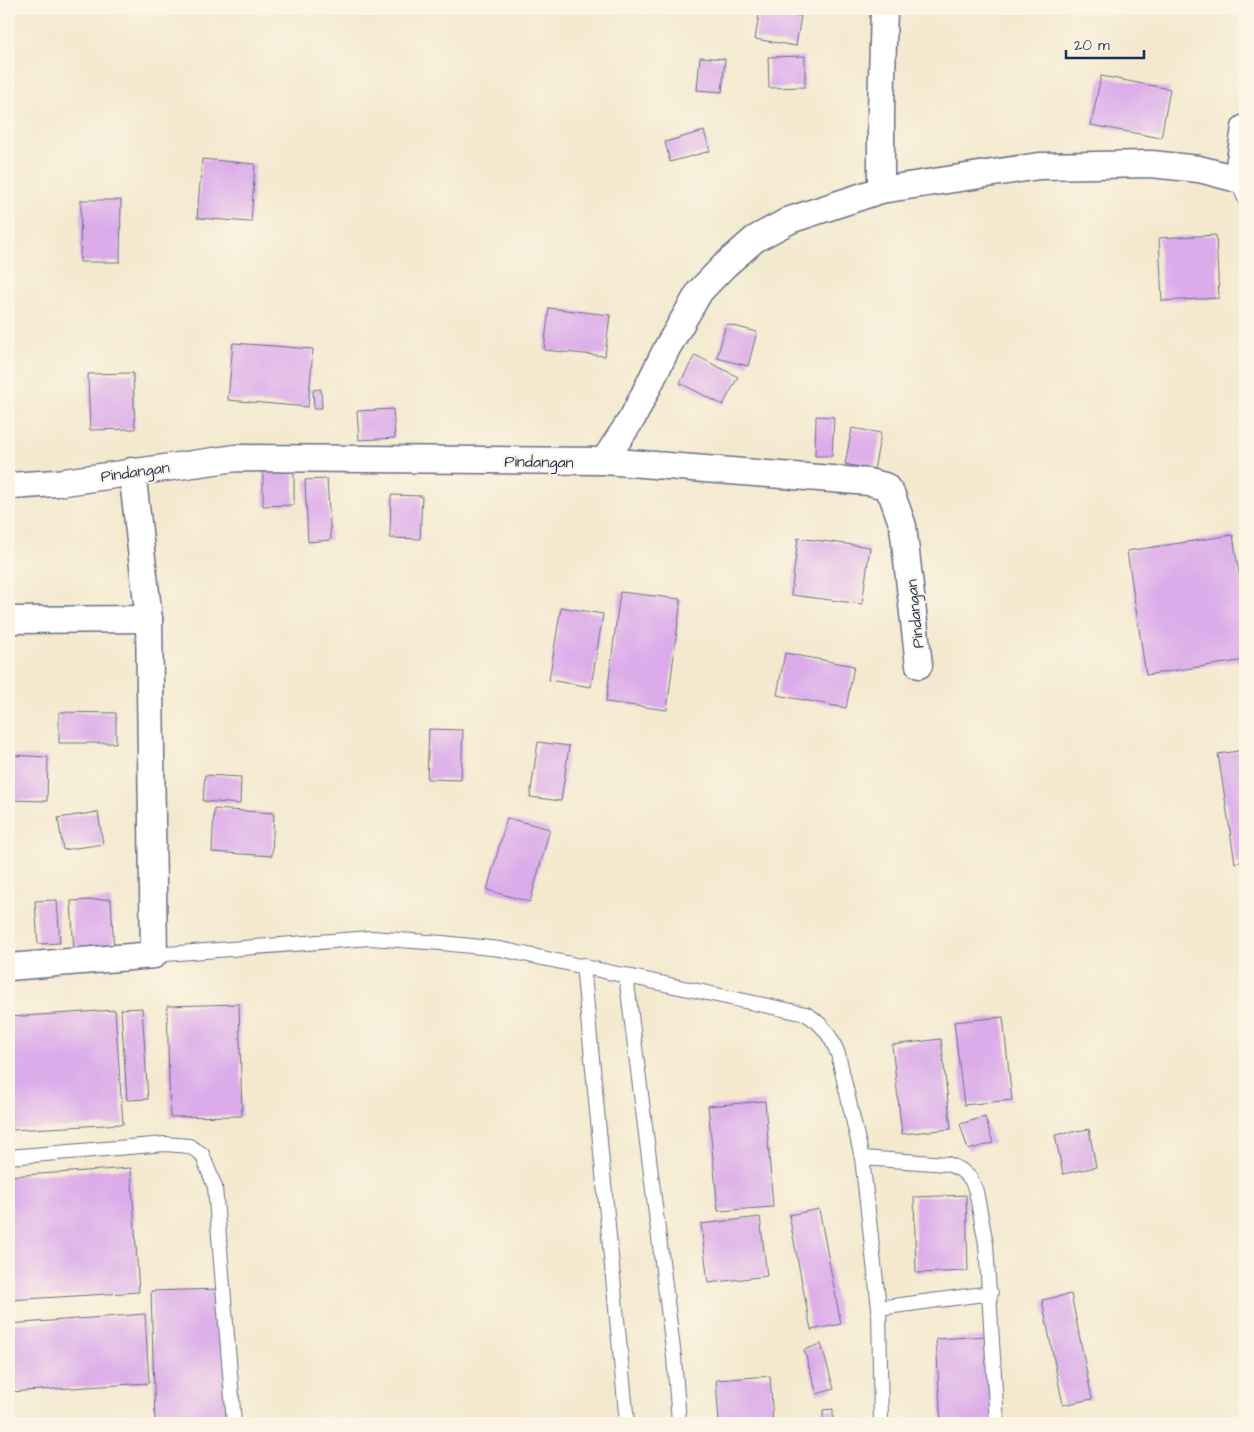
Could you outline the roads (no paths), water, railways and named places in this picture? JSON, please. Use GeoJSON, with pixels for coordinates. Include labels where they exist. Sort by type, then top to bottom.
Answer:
{"type":"FeatureCollection","features":[{"type":"Feature","properties":{"kind":"street"},"geometry":{"type":"LineString","coordinates":[[882,190],[880,110],[884,9]]}},
{"type":"Feature","properties":{"kind":"street"},"geometry":{"type":"LineString","coordinates":[[604,461],[633,416],[667,348],[700,291],[724,266],[755,239],[790,220],[882,190],[1039,166],[1151,164],[1199,169],[1242,186],[1245,128]]}},
{"type":"Feature","properties":{"kind":"street","name":"Pindangan"},"geometry":{"type":"LineString","coordinates":[[9,486],[57,483],[132,471],[236,458],[604,461],[837,479],[885,486],[892,495],[902,526],[919,665]]}},
{"type":"Feature","properties":{"kind":"street"},"geometry":{"type":"LineString","coordinates":[[9,967],[154,955],[149,619],[132,471]]}},
{"type":"Feature","properties":{"kind":"street"},"geometry":{"type":"LineString","coordinates":[[9,620],[149,619]]}},
{"type":"Feature","properties":{"kind":"lane"},"geometry":{"type":"LineString","coordinates":[[154,955],[370,938],[500,949],[780,1008],[806,1014],[817,1020],[832,1039],[838,1054],[862,1158],[879,1308],[881,1423]]}},
{"type":"Feature","properties":{"kind":"lane"},"geometry":{"type":"LineString","coordinates":[[583,965],[627,1423]]}},
{"type":"Feature","properties":{"kind":"lane"},"geometry":{"type":"LineString","coordinates":[[626,975],[674,1356],[679,1423]]}},
{"type":"Feature","properties":{"kind":"lane"},"geometry":{"type":"LineString","coordinates":[[9,1157],[165,1144],[188,1146],[202,1154],[215,1187],[234,1423]]}},
{"type":"Feature","properties":{"kind":"lane"},"geometry":{"type":"LineString","coordinates":[[862,1158],[948,1164],[961,1170],[971,1179],[976,1191],[986,1244],[991,1293],[998,1423]]}},
{"type":"Feature","properties":{"kind":"lane"},"geometry":{"type":"LineString","coordinates":[[879,1308],[991,1293]]}}]}
